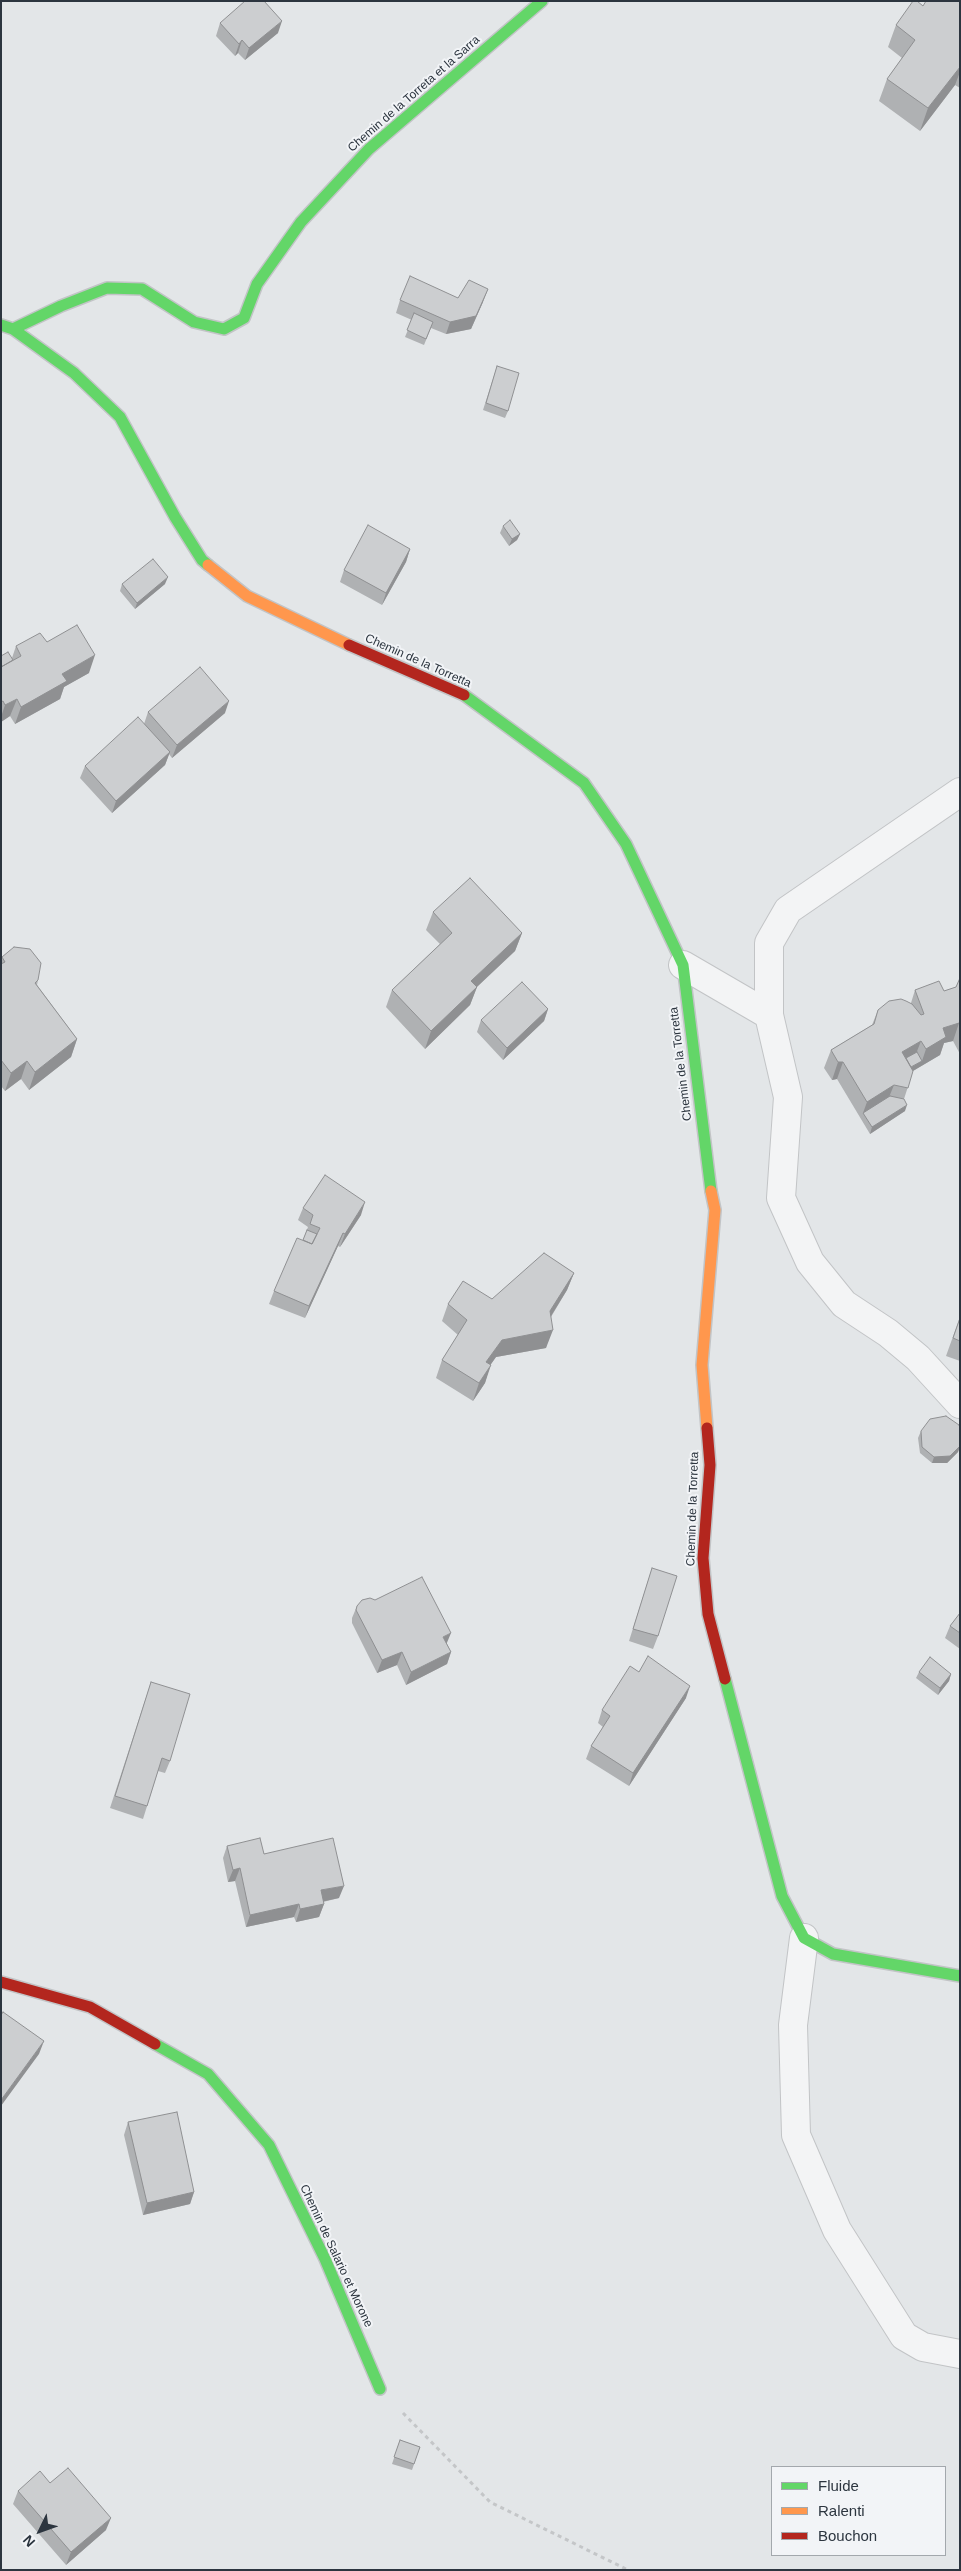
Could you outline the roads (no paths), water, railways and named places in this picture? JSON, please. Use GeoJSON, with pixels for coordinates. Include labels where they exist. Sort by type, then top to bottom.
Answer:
{"type":"FeatureCollection","features":[{"type":"Feature","properties":{"kind":"street","name":"Chemin de la Torreta et la Sarra"},"geometry":{"type":"LineString","coordinates":[[7,327],[107,288],[142,289],[194,322],[224,329],[244,318],[257,284],[295,230],[351,168],[370,149],[542,1]]}},
{"type":"Feature","properties":{"kind":"street","name":"Chemin de la Torretta"},"geometry":{"type":"LineString","coordinates":[[7,327],[74,373],[120,417],[175,517],[202,560],[209,566],[247,596],[261,604],[464,695],[584,784],[626,844],[683,965],[707,1167],[715,1210],[702,1365],[710,1465],[703,1558],[708,1614],[782,1896],[804,1938]]}},
{"type":"Feature","properties":{"kind":"street"},"geometry":{"type":"LineString","coordinates":[[960,792],[788,910],[769,944],[769,1015],[788,1097],[781,1198],[810,1262],[844,1304],[888,1332],[918,1358],[960,1404]]}},
{"type":"Feature","properties":{"kind":"street"},"geometry":{"type":"LineString","coordinates":[[683,965],[769,1015]]}},
{"type":"Feature","properties":{"kind":"street"},"geometry":{"type":"LineString","coordinates":[[960,1976],[833,1954],[804,1938],[793,2025],[796,2135],[837,2230],[904,2336],[922,2347],[960,2354]]}},
{"type":"Feature","properties":{"kind":"street","name":"Chemin de Salario et Morone"},"geometry":{"type":"LineString","coordinates":[[1,1982],[90,2007],[208,2074],[269,2145],[325,2259],[380,2389]]}}]}
